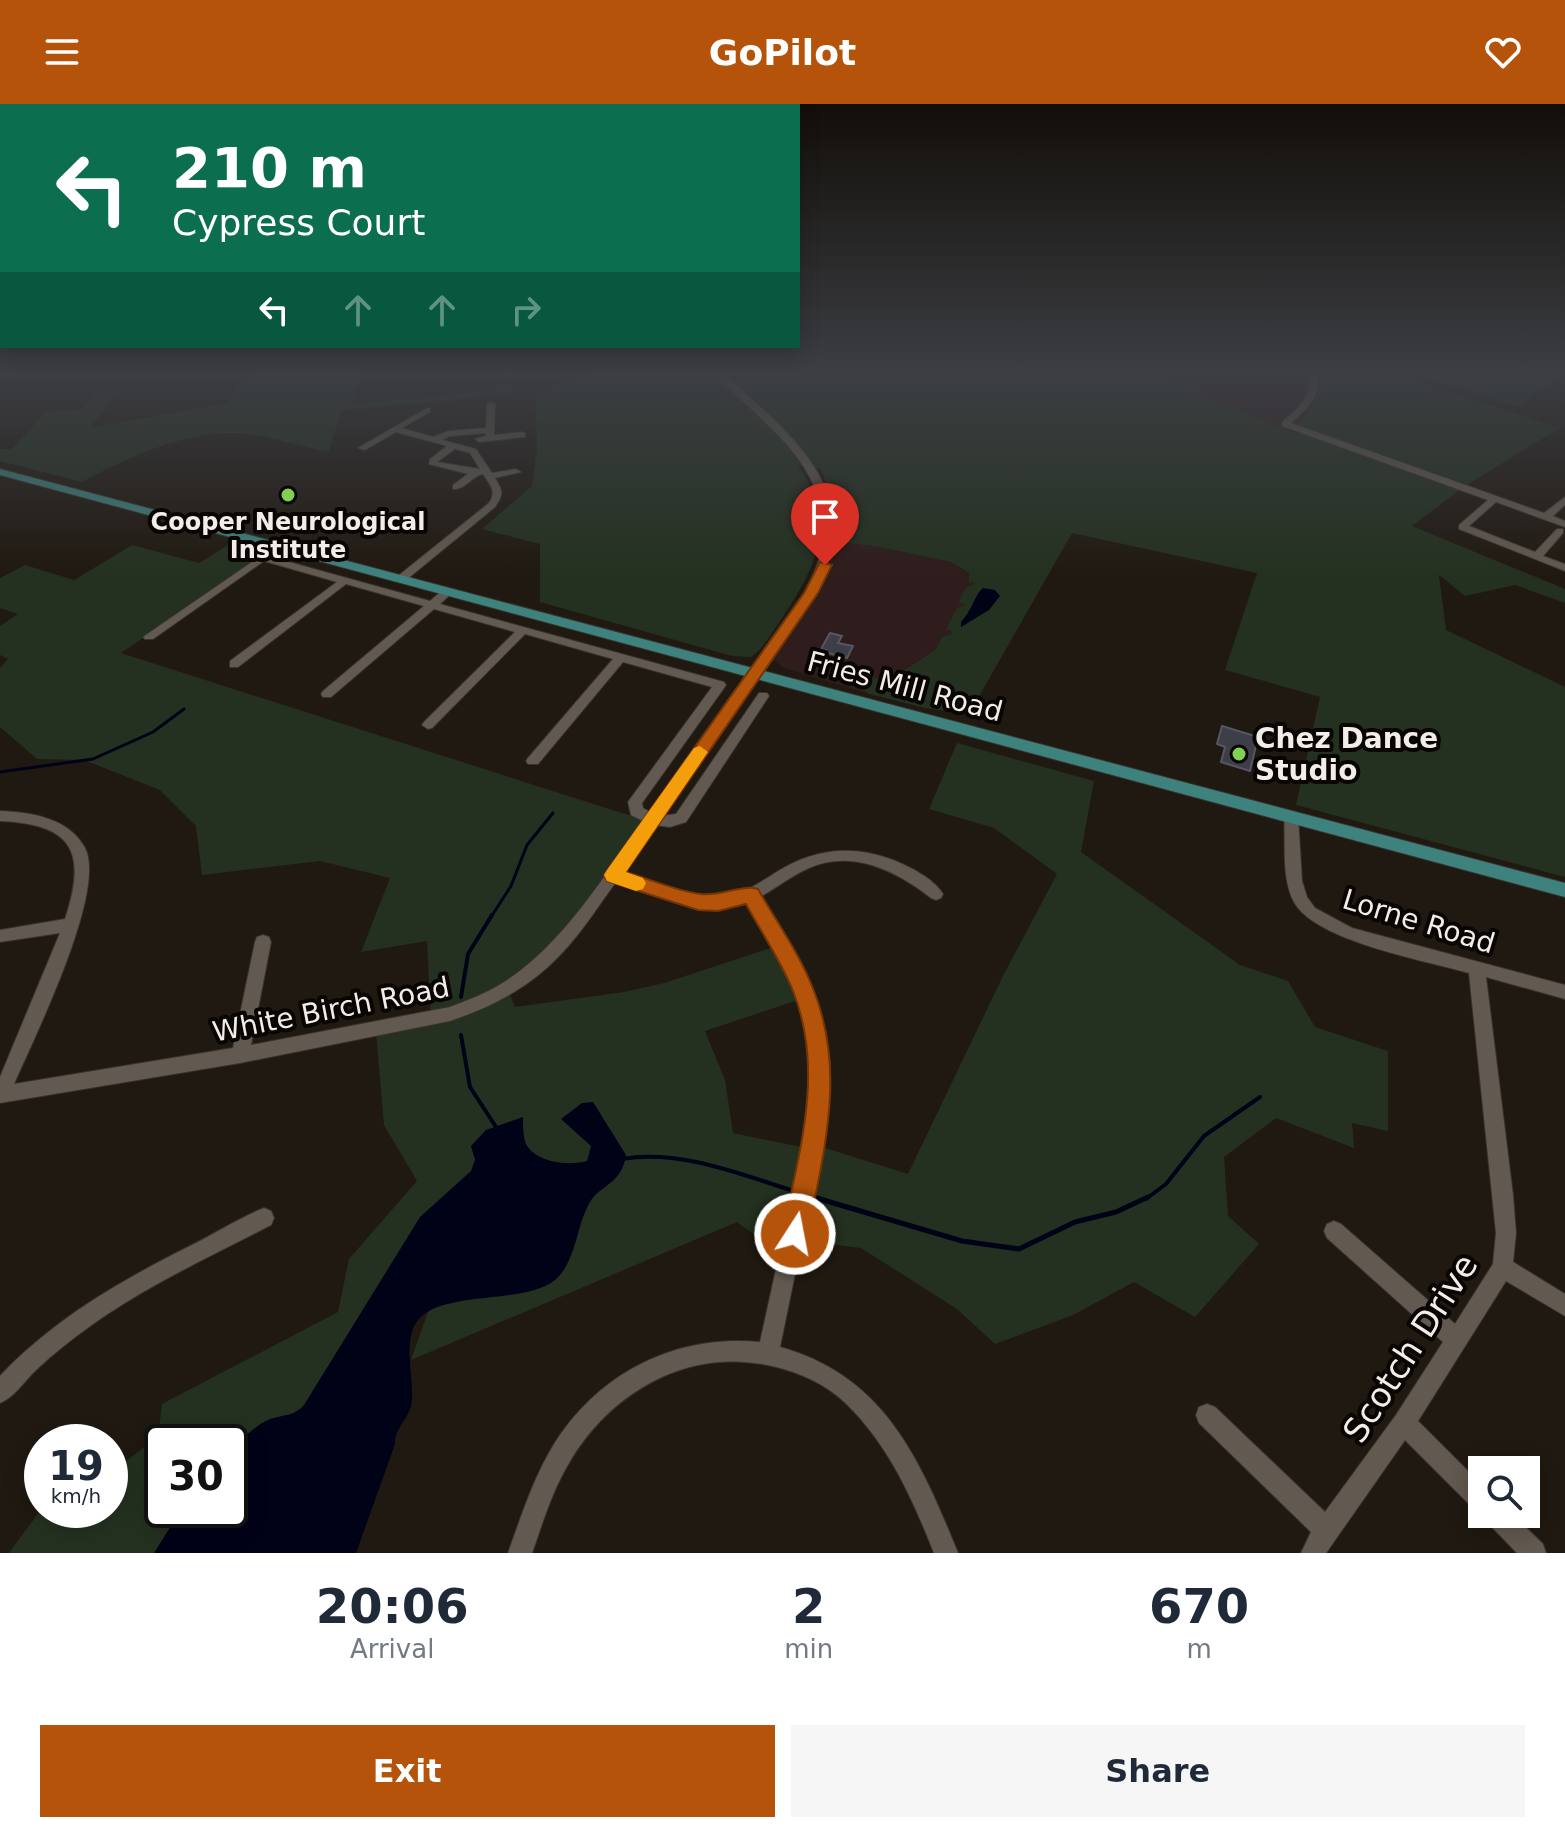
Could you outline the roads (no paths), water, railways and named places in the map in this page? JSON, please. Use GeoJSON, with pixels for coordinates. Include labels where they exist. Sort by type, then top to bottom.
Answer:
{"type":"FeatureCollection","features":[{"type":"Feature","properties":{"kind":"main road","name":"Fries Mill Road"},"geometry":{"type":"LineString","coordinates":[[0,472],[1565,890]]}},
{"type":"Feature","properties":{"kind":"street"},"geometry":{"type":"LineString","coordinates":[[362,448],[377,440]]}},
{"type":"Feature","properties":{"kind":"street"},"geometry":{"type":"LineString","coordinates":[[402,578],[492,505],[498,496],[498,490],[476,453],[438,440]]}},
{"type":"Feature","properties":{"kind":"street","name":"White Birch Road"},"geometry":{"type":"LineString","coordinates":[[1,1095],[414,1022],[482,1003],[509,988],[554,951],[653,819],[811,593],[825,565],[831,531],[828,505],[814,471],[783,440]]}},
{"type":"Feature","properties":{"kind":"street"},"geometry":{"type":"LineString","coordinates":[[1329,440],[1546,517],[1563,528],[1536,557]]}},
{"type":"Feature","properties":{"kind":"street"},"geometry":{"type":"LineString","coordinates":[[455,445],[433,464],[475,473],[516,472]]}},
{"type":"Feature","properties":{"kind":"street"},"geometry":{"type":"LineString","coordinates":[[456,487],[475,473]]}},
{"type":"Feature","properties":{"kind":"street"},"geometry":{"type":"LineString","coordinates":[[1494,499],[1462,527],[1565,568]]}},
{"type":"Feature","properties":{"kind":"street"},"geometry":{"type":"LineString","coordinates":[[1546,517],[1565,501]]}},
{"type":"Feature","properties":{"kind":"street"},"geometry":{"type":"LineString","coordinates":[[149,637],[281,545]]}},
{"type":"Feature","properties":{"kind":"street"},"geometry":{"type":"LineString","coordinates":[[264,558],[720,685],[635,802],[636,811],[666,823],[681,818],[763,696]]}},
{"type":"Feature","properties":{"kind":"street"},"geometry":{"type":"LineString","coordinates":[[234,664],[344,581]]}},
{"type":"Feature","properties":{"kind":"street"},"geometry":{"type":"LineString","coordinates":[[327,694],[448,591]]}},
{"type":"Feature","properties":{"kind":"street"},"geometry":{"type":"LineString","coordinates":[[428,725],[523,630]]}},
{"type":"Feature","properties":{"kind":"street"},"geometry":{"type":"LineString","coordinates":[[533,761],[621,657]]}},
{"type":"Feature","properties":{"kind":"street"},"geometry":{"type":"LineString","coordinates":[[699,714],[742,727]]}},
{"type":"Feature","properties":{"kind":"street"},"geometry":{"type":"LineString","coordinates":[[0,816],[39,820],[55,827],[75,842],[84,865],[84,880],[70,925],[1,1095]]}},
{"type":"Feature","properties":{"kind":"street","name":"Lorne Road"},"geometry":{"type":"LineString","coordinates":[[1291,816],[1295,881],[1300,899],[1310,912],[1348,933],[1565,992]]}},
{"type":"Feature","properties":{"kind":"street"},"geometry":{"type":"LineString","coordinates":[[613,875],[698,902],[718,903],[751,895],[809,861],[836,855],[889,864],[915,877],[936,894]]}},
{"type":"Feature","properties":{"kind":"street"},"geometry":{"type":"LineString","coordinates":[[751,895],[802,986],[817,1036],[821,1096],[768,1352]]}},
{"type":"Feature","properties":{"kind":"street"},"geometry":{"type":"LineString","coordinates":[[0,936],[70,925]]}},
{"type":"Feature","properties":{"kind":"street"},"geometry":{"type":"LineString","coordinates":[[240,1055],[263,942]]}},
{"type":"Feature","properties":{"kind":"street","name":"Scotch Drive"},"geometry":{"type":"LineString","coordinates":[[1313,1553],[1326,1530],[1404,1423],[1503,1267],[1506,1233],[1503,1195],[1477,969]]}},
{"type":"Feature","properties":{"kind":"street"},"geometry":{"type":"LineString","coordinates":[[0,1392],[34,1354],[70,1325],[264,1218]]}},
{"type":"Feature","properties":{"kind":"street"},"geometry":{"type":"LineString","coordinates":[[1334,1231],[1457,1340]]}},
{"type":"Feature","properties":{"kind":"street"},"geometry":{"type":"LineString","coordinates":[[1503,1267],[1565,1306]]}},
{"type":"Feature","properties":{"kind":"street"},"geometry":{"type":"LineString","coordinates":[[520,1553],[548,1481],[582,1425],[613,1395],[649,1370],[684,1357],[720,1349],[768,1352],[820,1372],[862,1405],[910,1475],[946,1553]]}},
{"type":"Feature","properties":{"kind":"street"},"geometry":{"type":"LineString","coordinates":[[1207,1415],[1326,1530]]}},
{"type":"Feature","properties":{"kind":"street"},"geometry":{"type":"LineString","coordinates":[[1404,1423],[1468,1487]]}},
{"type":"Feature","properties":{"kind":"street"},"geometry":{"type":"LineString","coordinates":[[1509,1528],[1534,1553]]}},
{"type":"Feature","properties":{"kind":"water"},"geometry":{"type":"Polygon","coordinates":[[[983,588],[995,590],[1000,596],[989,610],[961,627],[961,622],[983,588]]]}},
{"type":"Feature","properties":{"kind":"water"},"geometry":{"type":"Polygon","coordinates":[[[593,1102],[626,1155],[624,1165],[590,1202],[568,1263],[555,1280],[520,1293],[454,1302],[420,1317],[410,1340],[411,1405],[397,1432],[356,1553],[154,1553],[170,1528],[248,1528],[248,1433],[270,1419],[292,1413],[304,1405],[420,1217],[471,1171],[475,1160],[471,1146],[486,1130],[523,1117],[526,1144],[537,1155],[562,1163],[587,1161],[591,1146],[561,1119],[582,1103],[593,1102]]]}},
{"type":"Feature","properties":{"kind":"waterway"},"geometry":{"type":"LineString","coordinates":[[0,772],[93,759],[153,732],[184,709]]}},
{"type":"Feature","properties":{"kind":"waterway"},"geometry":{"type":"LineString","coordinates":[[491,917],[511,886],[527,845],[553,813]]}},
{"type":"Feature","properties":{"kind":"waterway"},"geometry":{"type":"LineString","coordinates":[[461,997],[468,954],[492,915]]}},
{"type":"Feature","properties":{"kind":"waterway"},"geometry":{"type":"LineString","coordinates":[[461,1035],[470,1087],[496,1127]]}},
{"type":"Feature","properties":{"kind":"waterway"},"geometry":{"type":"LineString","coordinates":[[1146,1199],[1166,1184],[1204,1136],[1260,1097]]}},
{"type":"Feature","properties":{"kind":"waterway"},"geometry":{"type":"LineString","coordinates":[[622,1159],[666,1158],[711,1165],[797,1192]]}},
{"type":"Feature","properties":{"kind":"waterway"},"geometry":{"type":"LineString","coordinates":[[808,1196],[819,1199]]}},
{"type":"Feature","properties":{"kind":"waterway"},"geometry":{"type":"LineString","coordinates":[[813,1197],[819,1199]]}},
{"type":"Feature","properties":{"kind":"waterway"},"geometry":{"type":"LineString","coordinates":[[819,1199],[962,1241],[1019,1249],[1075,1222],[1116,1212],[1148,1197]]}},
{"type":"Feature","properties":{"kind":"place","name":"Cooper Neurological Institute"},"geometry":{"type":"Point","coordinates":[288,495]}},
{"type":"Feature","properties":{"kind":"place","name":"Chez Dance Studio"},"geometry":{"type":"Point","coordinates":[1239,754]}}]}
